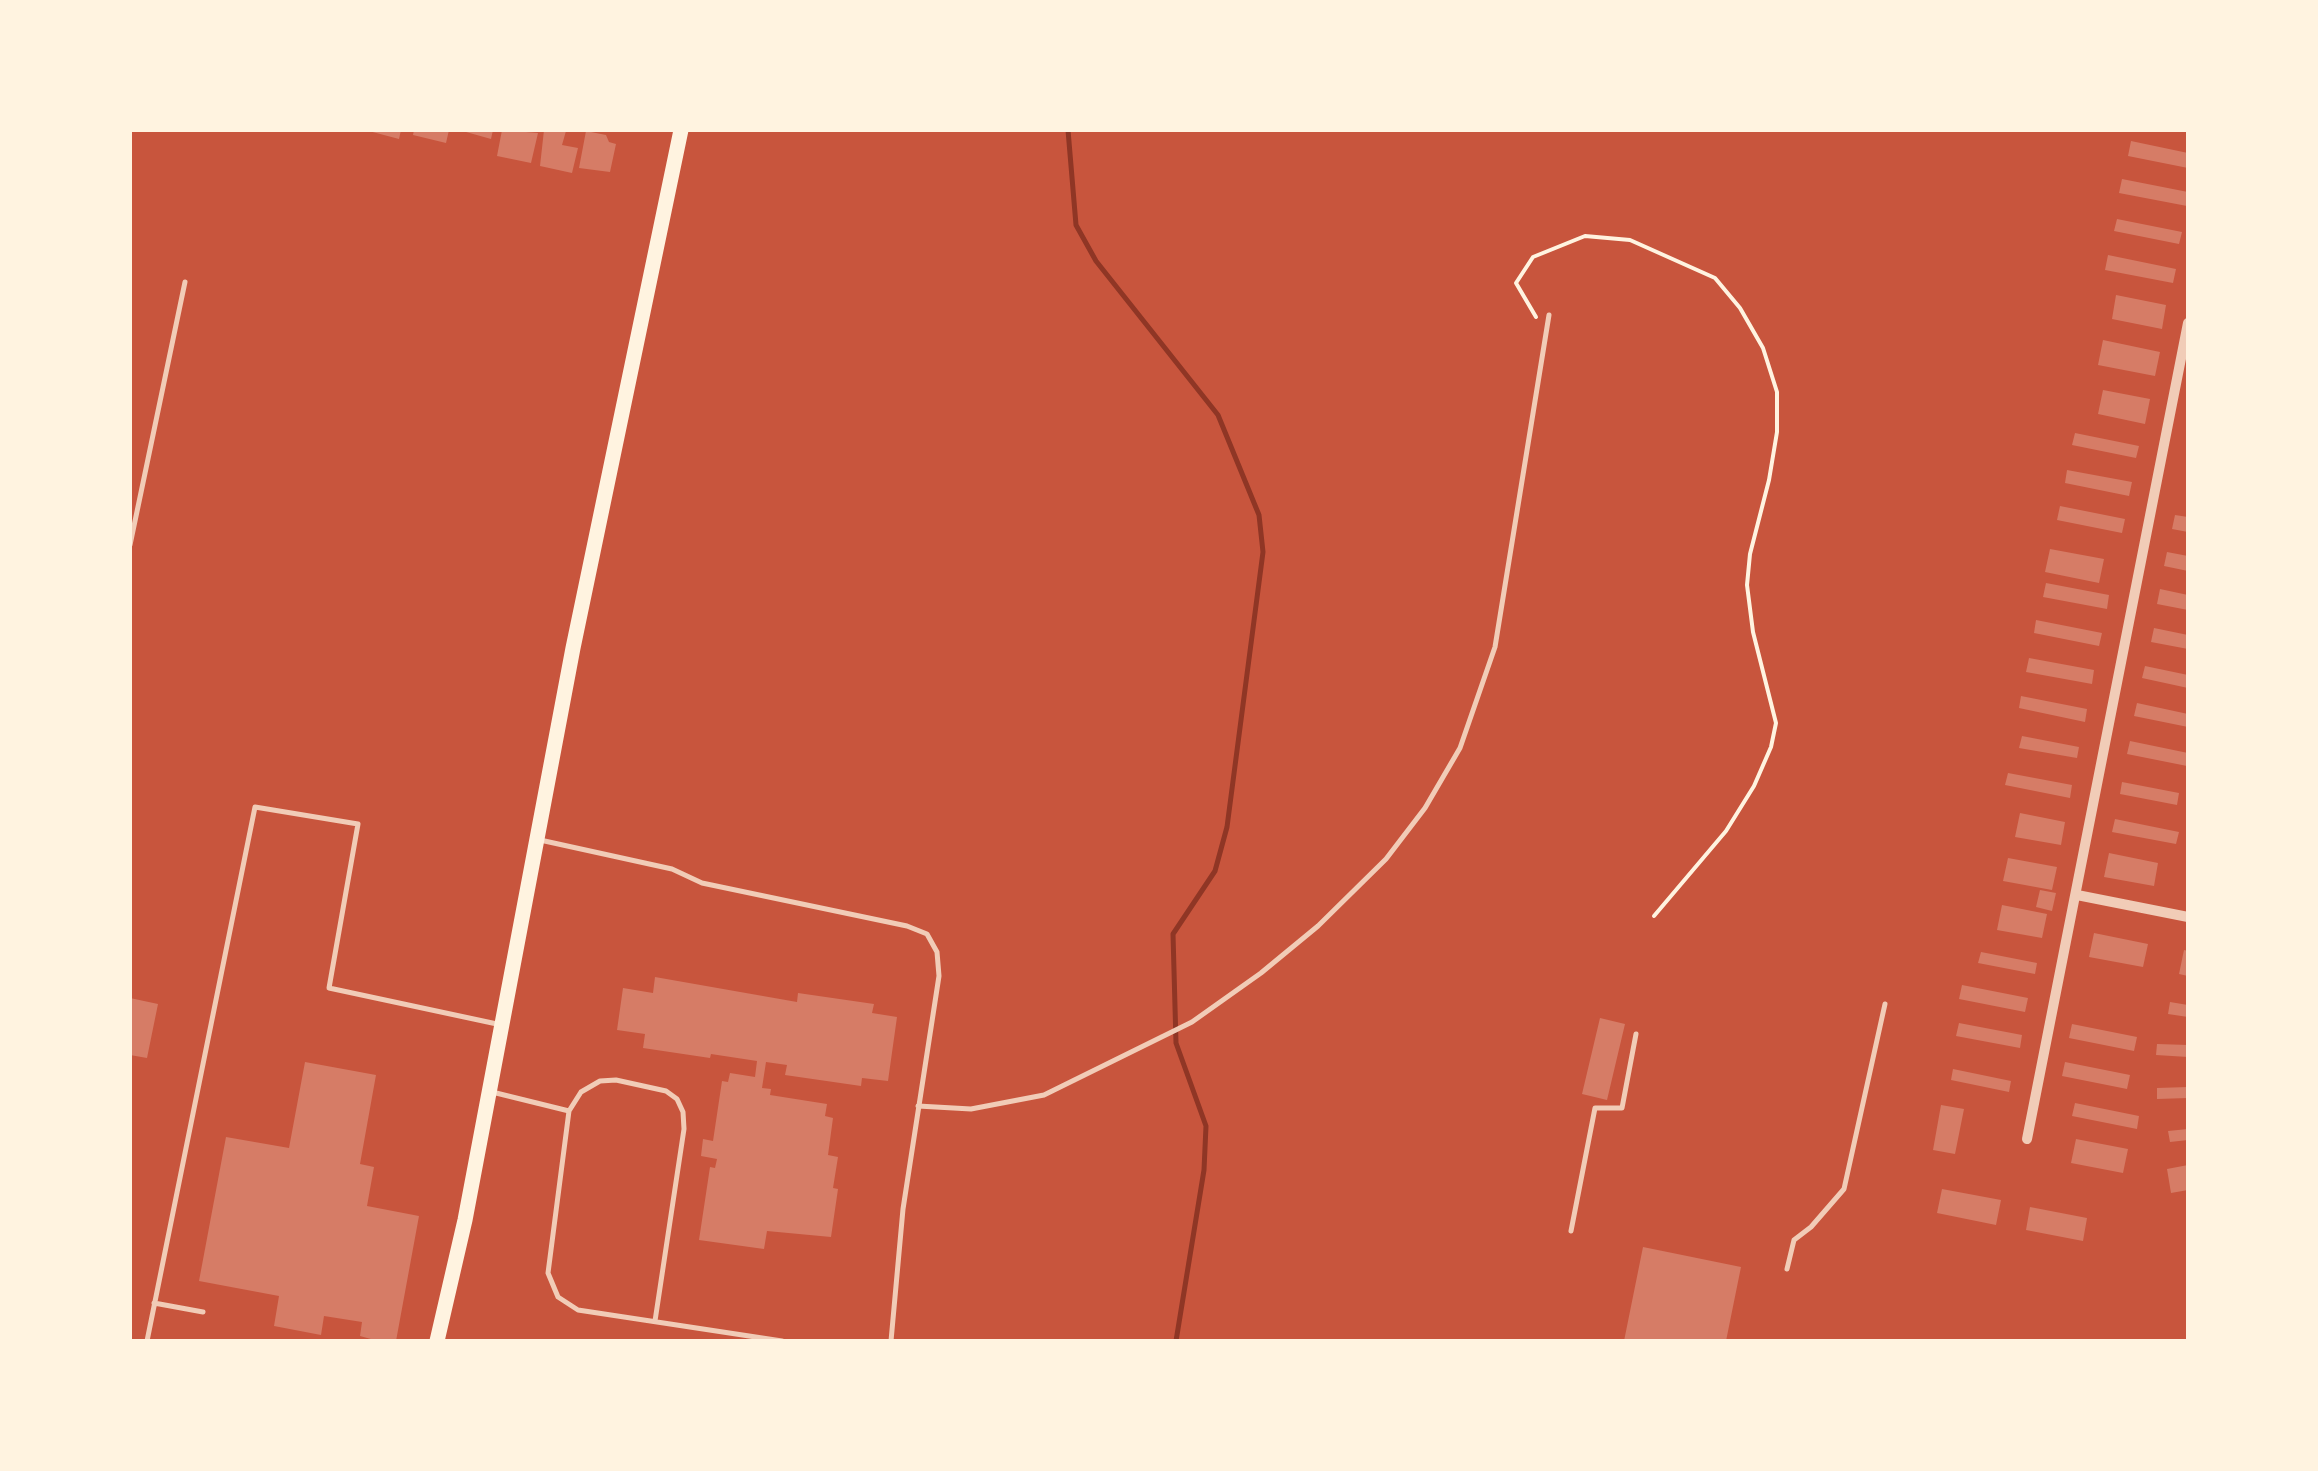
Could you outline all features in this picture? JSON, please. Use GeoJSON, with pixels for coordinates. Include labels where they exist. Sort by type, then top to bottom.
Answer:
{"type":"FeatureCollection","features":[{"type":"Feature","properties":{"kind":"main road"},"geometry":{"type":"LineString","coordinates":[[437,1341],[466,1220],[585,592],[680,130]]}},
{"type":"Feature","properties":{"kind":"street"},"geometry":{"type":"LineString","coordinates":[[2027,1139],[2182,388],[2188,323]]}},
{"type":"Feature","properties":{"kind":"street"},"geometry":{"type":"LineString","coordinates":[[2076,894],[2188,917]]}},
{"type":"Feature","properties":{"kind":"lane"},"geometry":{"type":"LineString","coordinates":[[130,545],[185,282]]}},
{"type":"Feature","properties":{"kind":"lane"},"geometry":{"type":"LineString","coordinates":[[918,1106],[971,1109],[1044,1095],[1192,1022],[1318,926],[1386,859],[1425,808],[1460,748],[1495,646],[1549,315]]}},
{"type":"Feature","properties":{"kind":"lane"},"geometry":{"type":"LineString","coordinates":[[147,1341],[255,807],[358,824],[330,988],[504,1025]]}},
{"type":"Feature","properties":{"kind":"lane"},"geometry":{"type":"LineString","coordinates":[[538,840],[672,869],[702,882],[907,926],[928,934],[937,952],[939,976],[903,1209],[891,1341]]}},
{"type":"Feature","properties":{"kind":"lane"},"geometry":{"type":"LineString","coordinates":[[1787,1269],[1794,1240],[1844,1189],[1885,1004]]}},
{"type":"Feature","properties":{"kind":"lane"},"geometry":{"type":"LineString","coordinates":[[1571,1231],[1596,1108],[1622,1108],[1636,1034]]}},
{"type":"Feature","properties":{"kind":"lane"},"geometry":{"type":"LineString","coordinates":[[655,1321],[684,1129],[683,1112],[677,1099],[666,1091],[600,1080],[581,1092],[570,1111],[548,1273],[558,1297],[578,1310],[782,1341]]}},
{"type":"Feature","properties":{"kind":"lane"},"geometry":{"type":"LineString","coordinates":[[489,1092],[570,1111]]}},
{"type":"Feature","properties":{"kind":"lane"},"geometry":{"type":"LineString","coordinates":[[154,1303],[203,1312]]}},
{"type":"Feature","properties":{"kind":"path"},"geometry":{"type":"LineString","coordinates":[[1546,334],[1516,282],[1533,257],[1585,236],[1630,240],[1715,278],[1740,308],[1763,348],[1777,392],[1778,432],[1750,554],[1747,585],[1753,632],[1776,724],[1772,746],[1754,786],[1726,831],[1654,916]]}},
{"type":"Feature","properties":{"kind":"building"},"geometry":{"type":"Polygon","coordinates":[[[365,130],[401,130],[399,139],[365,130]]]}},
{"type":"Feature","properties":{"kind":"building"},"geometry":{"type":"Polygon","coordinates":[[[414,130],[449,130],[446,143],[413,135],[414,130]]]}},
{"type":"Feature","properties":{"kind":"building"},"geometry":{"type":"Polygon","coordinates":[[[459,130],[493,130],[491,139],[459,130]]]}},
{"type":"Feature","properties":{"kind":"building"},"geometry":{"type":"Polygon","coordinates":[[[502,130],[538,133],[531,163],[497,156],[502,130]]]}},
{"type":"Feature","properties":{"kind":"building"},"geometry":{"type":"Polygon","coordinates":[[[544,130],[566,131],[562,145],[578,148],[572,173],[540,166],[544,130]]]}},
{"type":"Feature","properties":{"kind":"building"},"geometry":{"type":"Polygon","coordinates":[[[586,131],[606,135],[609,142],[616,144],[610,172],[579,168],[586,131]]]}},
{"type":"Feature","properties":{"kind":"building"},"geometry":{"type":"Polygon","coordinates":[[[2131,141],[2188,153],[2188,168],[2128,156],[2131,141]]]}},
{"type":"Feature","properties":{"kind":"building"},"geometry":{"type":"Polygon","coordinates":[[[2122,179],[2188,192],[2187,206],[2119,193],[2122,179]]]}},
{"type":"Feature","properties":{"kind":"building"},"geometry":{"type":"Polygon","coordinates":[[[2117,219],[2182,232],[2179,244],[2114,231],[2117,219]]]}},
{"type":"Feature","properties":{"kind":"building"},"geometry":{"type":"Polygon","coordinates":[[[2108,255],[2176,269],[2173,283],[2105,270],[2108,255]]]}},
{"type":"Feature","properties":{"kind":"building"},"geometry":{"type":"Polygon","coordinates":[[[2116,295],[2166,305],[2162,329],[2112,319],[2116,295]]]}},
{"type":"Feature","properties":{"kind":"building"},"geometry":{"type":"Polygon","coordinates":[[[2103,340],[2160,352],[2155,376],[2098,365],[2103,340]]]}},
{"type":"Feature","properties":{"kind":"building"},"geometry":{"type":"Polygon","coordinates":[[[2103,390],[2150,399],[2145,424],[2098,414],[2103,390]]]}},
{"type":"Feature","properties":{"kind":"building"},"geometry":{"type":"Polygon","coordinates":[[[2075,433],[2139,446],[2136,458],[2072,445],[2075,433]]]}},
{"type":"Feature","properties":{"kind":"building"},"geometry":{"type":"Polygon","coordinates":[[[2067,470],[2132,482],[2129,496],[2065,483],[2067,470]]]}},
{"type":"Feature","properties":{"kind":"building"},"geometry":{"type":"Polygon","coordinates":[[[2060,506],[2125,519],[2122,533],[2057,520],[2060,506]]]}},
{"type":"Feature","properties":{"kind":"building"},"geometry":{"type":"Polygon","coordinates":[[[2175,515],[2188,517],[2188,532],[2172,529],[2175,515]]]}},
{"type":"Feature","properties":{"kind":"building"},"geometry":{"type":"Polygon","coordinates":[[[2050,549],[2104,559],[2099,583],[2045,572],[2050,549]]]}},
{"type":"Feature","properties":{"kind":"building"},"geometry":{"type":"Polygon","coordinates":[[[2167,552],[2188,556],[2188,571],[2164,566],[2167,552]]]}},
{"type":"Feature","properties":{"kind":"building"},"geometry":{"type":"Polygon","coordinates":[[[2046,583],[2109,595],[2107,609],[2043,597],[2046,583]]]}},
{"type":"Feature","properties":{"kind":"building"},"geometry":{"type":"Polygon","coordinates":[[[2160,589],[2188,595],[2188,610],[2157,604],[2160,589]]]}},
{"type":"Feature","properties":{"kind":"building"},"geometry":{"type":"Polygon","coordinates":[[[2036,620],[2102,633],[2099,646],[2034,633],[2036,620]]]}},
{"type":"Feature","properties":{"kind":"building"},"geometry":{"type":"Polygon","coordinates":[[[2154,628],[2188,635],[2188,649],[2151,642],[2154,628]]]}},
{"type":"Feature","properties":{"kind":"building"},"geometry":{"type":"Polygon","coordinates":[[[2029,658],[2094,670],[2092,684],[2026,672],[2029,658]]]}},
{"type":"Feature","properties":{"kind":"building"},"geometry":{"type":"Polygon","coordinates":[[[2145,666],[2188,675],[2188,688],[2142,678],[2145,666]]]}},
{"type":"Feature","properties":{"kind":"building"},"geometry":{"type":"Polygon","coordinates":[[[2021,696],[2087,709],[2085,722],[2019,708],[2021,696]]]}},
{"type":"Feature","properties":{"kind":"building"},"geometry":{"type":"Polygon","coordinates":[[[2137,703],[2188,714],[2188,727],[2134,716],[2137,703]]]}},
{"type":"Feature","properties":{"kind":"building"},"geometry":{"type":"Polygon","coordinates":[[[2022,736],[2079,747],[2077,758],[2019,748],[2022,736]]]}},
{"type":"Feature","properties":{"kind":"building"},"geometry":{"type":"Polygon","coordinates":[[[2130,741],[2188,753],[2187,766],[2127,754],[2130,741]]]}},
{"type":"Feature","properties":{"kind":"building"},"geometry":{"type":"Polygon","coordinates":[[[2008,773],[2072,785],[2070,798],[2005,785],[2008,773]]]}},
{"type":"Feature","properties":{"kind":"building"},"geometry":{"type":"Polygon","coordinates":[[[2122,782],[2179,793],[2177,805],[2120,794],[2122,782]]]}},
{"type":"Feature","properties":{"kind":"building"},"geometry":{"type":"Polygon","coordinates":[[[2020,813],[2065,822],[2061,845],[2015,837],[2020,813]]]}},
{"type":"Feature","properties":{"kind":"building"},"geometry":{"type":"Polygon","coordinates":[[[2115,819],[2179,832],[2176,844],[2112,832],[2115,819]]]}},
{"type":"Feature","properties":{"kind":"building"},"geometry":{"type":"Polygon","coordinates":[[[2109,853],[2158,863],[2154,886],[2104,877],[2109,853]]]}},
{"type":"Feature","properties":{"kind":"building"},"geometry":{"type":"Polygon","coordinates":[[[2008,858],[2057,867],[2052,890],[2003,881],[2008,858]]]}},
{"type":"Feature","properties":{"kind":"building"},"geometry":{"type":"Polygon","coordinates":[[[2040,890],[2056,893],[2052,911],[2036,907],[2040,890]]]}},
{"type":"Feature","properties":{"kind":"building"},"geometry":{"type":"Polygon","coordinates":[[[2002,905],[2047,914],[2042,938],[1997,930],[2002,905]]]}},
{"type":"Feature","properties":{"kind":"building"},"geometry":{"type":"Polygon","coordinates":[[[2094,933],[2148,944],[2143,967],[2089,957],[2094,933]]]}},
{"type":"Feature","properties":{"kind":"building"},"geometry":{"type":"Polygon","coordinates":[[[2184,950],[2188,951],[2188,976],[2179,974],[2184,950]]]}},
{"type":"Feature","properties":{"kind":"building"},"geometry":{"type":"Polygon","coordinates":[[[1981,952],[2037,963],[2035,974],[1978,963],[1981,952]]]}},
{"type":"Feature","properties":{"kind":"building"},"geometry":{"type":"Polygon","coordinates":[[[655,977],[797,1002],[798,993],[874,1004],[872,1013],[897,1017],[888,1081],[862,1078],[861,1086],[785,1075],[787,1065],[766,1062],[762,1088],[771,1089],[770,1095],[827,1104],[825,1116],[833,1118],[828,1155],[838,1157],[833,1188],[838,1189],[831,1237],[767,1231],[764,1249],[699,1240],[710,1167],[715,1168],[717,1159],[701,1156],[703,1139],[713,1141],[722,1081],[728,1082],[730,1073],[755,1077],[757,1061],[643,1048],[645,1034],[617,1030],[623,988],[653,993],[655,977]]]}},
{"type":"Feature","properties":{"kind":"building"},"geometry":{"type":"Polygon","coordinates":[[[1962,985],[2028,998],[2025,1012],[1959,999],[1962,985]]]}},
{"type":"Feature","properties":{"kind":"building"},"geometry":{"type":"Polygon","coordinates":[[[130,998],[158,1004],[147,1058],[130,1055],[130,998]]]}},
{"type":"Feature","properties":{"kind":"building"},"geometry":{"type":"Polygon","coordinates":[[[2170,1002],[2188,1005],[2188,1017],[2168,1014],[2170,1002]]]}},
{"type":"Feature","properties":{"kind":"building"},"geometry":{"type":"Polygon","coordinates":[[[1600,1018],[1625,1024],[1607,1100],[1582,1094],[1600,1018]]]}},
{"type":"Feature","properties":{"kind":"building"},"geometry":{"type":"Polygon","coordinates":[[[1959,1023],[2022,1035],[2020,1048],[1956,1036],[1959,1023]]]}},
{"type":"Feature","properties":{"kind":"building"},"geometry":{"type":"Polygon","coordinates":[[[2072,1024],[2137,1037],[2134,1051],[2069,1038],[2072,1024]]]}},
{"type":"Feature","properties":{"kind":"building"},"geometry":{"type":"Polygon","coordinates":[[[2157,1044],[2188,1045],[2188,1057],[2156,1055],[2157,1044]]]}},
{"type":"Feature","properties":{"kind":"building"},"geometry":{"type":"Polygon","coordinates":[[[305,1062],[376,1075],[360,1164],[374,1167],[367,1206],[419,1216],[396,1341],[360,1336],[362,1322],[324,1316],[321,1335],[274,1326],[279,1296],[199,1281],[226,1137],[289,1148],[305,1062]]]}},
{"type":"Feature","properties":{"kind":"building"},"geometry":{"type":"Polygon","coordinates":[[[2065,1062],[2130,1075],[2127,1089],[2062,1076],[2065,1062]]]}},
{"type":"Feature","properties":{"kind":"building"},"geometry":{"type":"Polygon","coordinates":[[[1953,1069],[2011,1081],[2009,1092],[1951,1080],[1953,1069]]]}},
{"type":"Feature","properties":{"kind":"building"},"geometry":{"type":"Polygon","coordinates":[[[2188,1087],[2188,1098],[2157,1099],[2157,1088],[2188,1087]]]}},
{"type":"Feature","properties":{"kind":"building"},"geometry":{"type":"Polygon","coordinates":[[[2075,1103],[2139,1116],[2137,1129],[2072,1116],[2075,1103]]]}},
{"type":"Feature","properties":{"kind":"building"},"geometry":{"type":"Polygon","coordinates":[[[1941,1105],[1964,1109],[1955,1154],[1933,1150],[1941,1105]]]}},
{"type":"Feature","properties":{"kind":"building"},"geometry":{"type":"Polygon","coordinates":[[[2188,1129],[2188,1140],[2170,1142],[2168,1131],[2188,1129]]]}},
{"type":"Feature","properties":{"kind":"building"},"geometry":{"type":"Polygon","coordinates":[[[2076,1139],[2128,1149],[2123,1173],[2071,1163],[2076,1139]]]}},
{"type":"Feature","properties":{"kind":"building"},"geometry":{"type":"Polygon","coordinates":[[[2188,1165],[2188,1190],[2171,1193],[2167,1169],[2188,1165]]]}},
{"type":"Feature","properties":{"kind":"building"},"geometry":{"type":"Polygon","coordinates":[[[1942,1189],[2001,1200],[1996,1225],[1937,1213],[1942,1189]]]}},
{"type":"Feature","properties":{"kind":"building"},"geometry":{"type":"Polygon","coordinates":[[[2030,1207],[2087,1218],[2083,1241],[2026,1230],[2030,1207]]]}},
{"type":"Feature","properties":{"kind":"building"},"geometry":{"type":"Polygon","coordinates":[[[1643,1247],[1741,1267],[1726,1341],[1624,1341],[1643,1247]]]}},
{"type":"Feature","properties":{"kind":"waterway"},"geometry":{"type":"LineString","coordinates":[[1068,130],[1076,225],[1096,261],[1218,415],[1259,515],[1263,552],[1227,827],[1215,871],[1173,934],[1176,1043],[1206,1126],[1204,1170],[1176,1341]]}}]}
